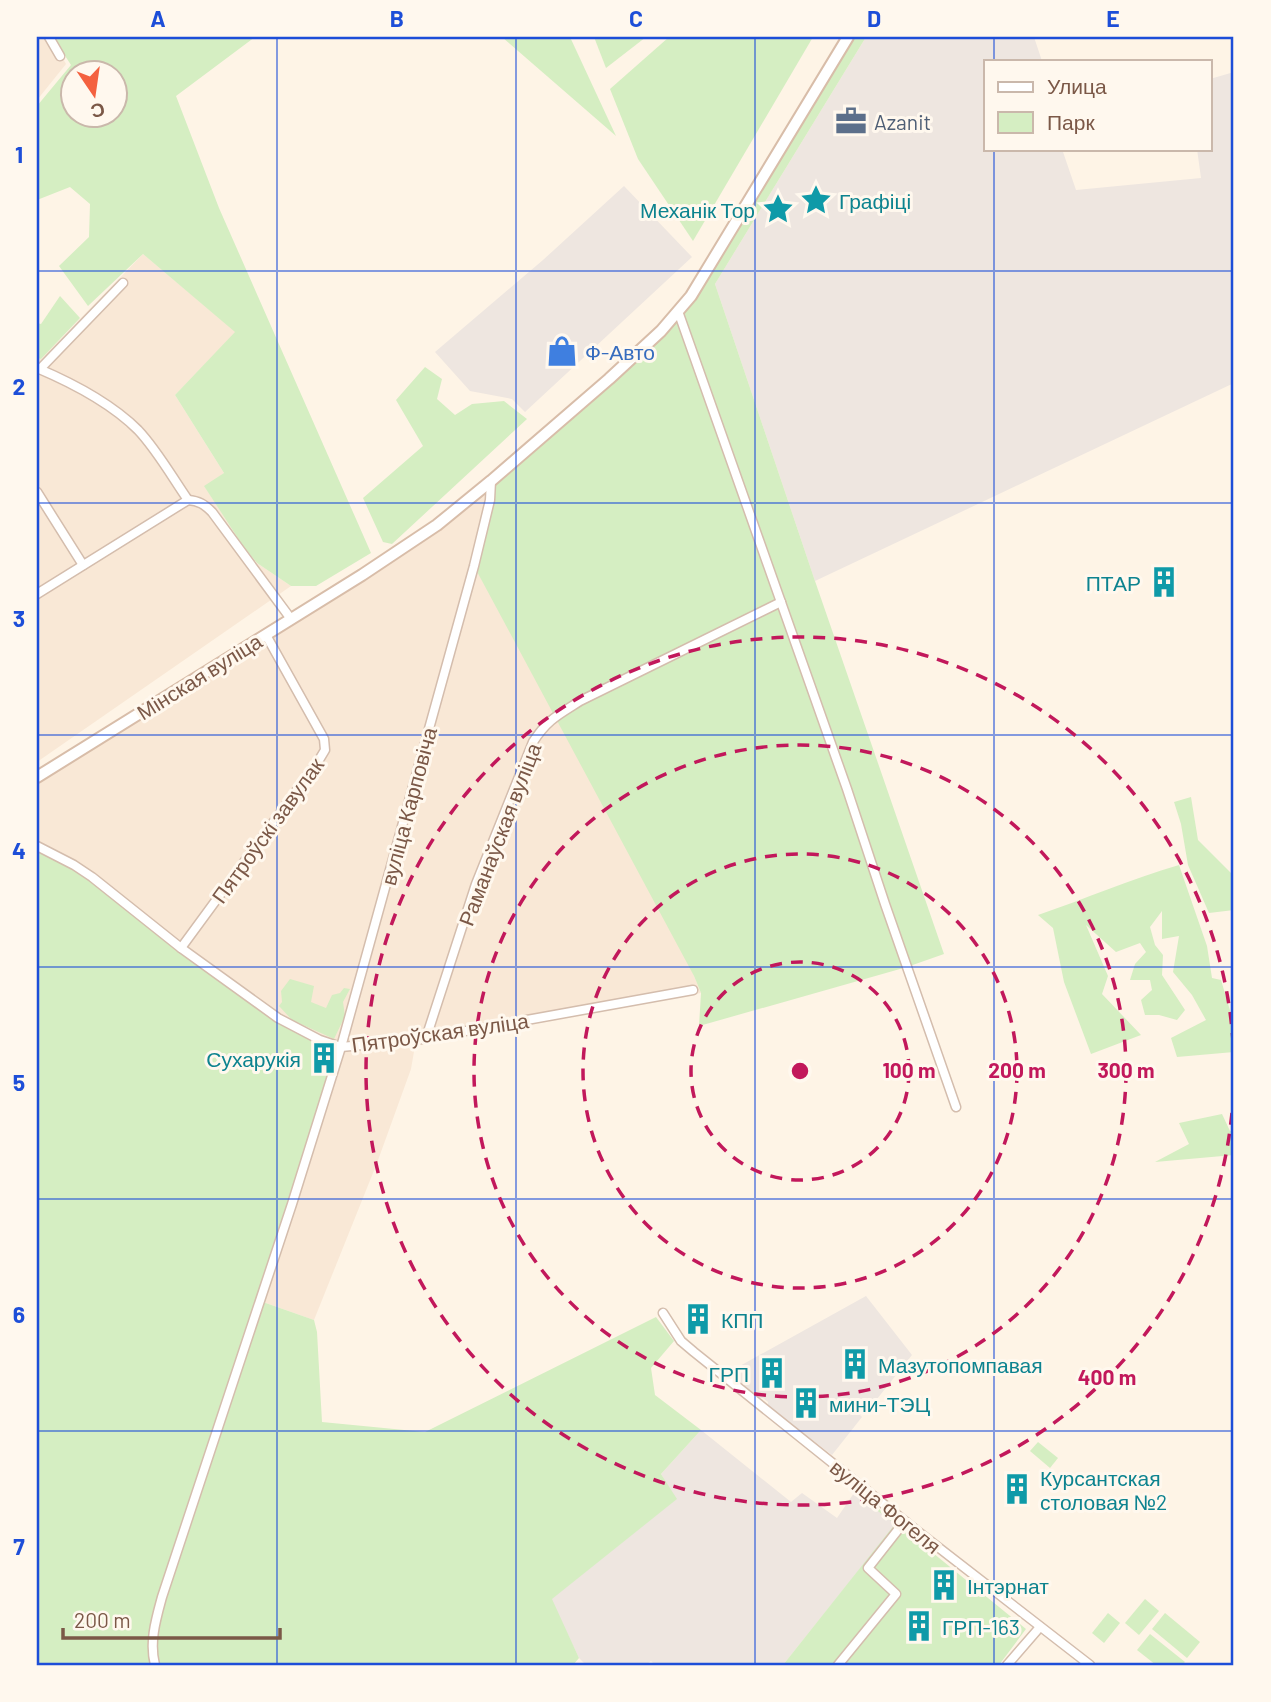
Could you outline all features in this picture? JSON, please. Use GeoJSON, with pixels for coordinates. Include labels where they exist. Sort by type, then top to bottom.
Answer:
{"type":"FeatureCollection","features":[{"type":"Feature","properties":{"kind":"main road","name":"Мінская вуліца"},"geometry":{"type":"LineString","coordinates":[[37,777],[362,575],[437,525],[609,379],[661,331],[701,281],[848,37]]}},
{"type":"Feature","properties":{"kind":"street"},"geometry":{"type":"LineString","coordinates":[[49,37],[60,56]]}},
{"type":"Feature","properties":{"kind":"street"},"geometry":{"type":"LineString","coordinates":[[123,284],[38,368],[88,394],[124,418],[147,441],[188,500]]}},
{"type":"Feature","properties":{"kind":"street"},"geometry":{"type":"LineString","coordinates":[[678,311],[848,789],[956,1107]]}},
{"type":"Feature","properties":{"kind":"street","name":"вуліца Карповіча"},"geometry":{"type":"LineString","coordinates":[[155,1665],[152,1652],[153,1635],[162,1597],[341,1047],[474,566],[490,500],[491,481]]}},
{"type":"Feature","properties":{"kind":"street"},"geometry":{"type":"LineString","coordinates":[[37,492],[83,565]]}},
{"type":"Feature","properties":{"kind":"street"},"geometry":{"type":"LineString","coordinates":[[37,594],[188,500],[198,501],[212,512],[291,619]]}},
{"type":"Feature","properties":{"kind":"street","name":"Раманаўская вуліца"},"geometry":{"type":"LineString","coordinates":[[426,1038],[480,874],[533,742],[542,727],[580,701],[781,602]]}},
{"type":"Feature","properties":{"kind":"street","name":"Пятроўскі завулак"},"geometry":{"type":"LineString","coordinates":[[181,947],[325,750],[324,739],[266,635]]}},
{"type":"Feature","properties":{"kind":"street","name":"Пятроўская вуліца"},"geometry":{"type":"LineString","coordinates":[[37,846],[92,877],[278,1018],[320,1040],[341,1047],[426,1038],[692,990]]}},
{"type":"Feature","properties":{"kind":"street","name":"вуліца Фогеля"},"geometry":{"type":"LineString","coordinates":[[663,1313],[685,1344],[906,1522],[1090,1665]]}},
{"type":"Feature","properties":{"kind":"street"},"geometry":{"type":"LineString","coordinates":[[838,1665],[896,1594],[868,1569],[906,1522]]}},
{"type":"Feature","properties":{"kind":"street"},"geometry":{"type":"LineString","coordinates":[[1007,1665],[1040,1627]]}},
{"type":"Feature","properties":{"kind":"shaded area"},"geometry":{"type":"Polygon","coordinates":[[[37,37],[51,37],[64,60],[60,60],[60,71],[37,100],[37,37]]]}},
{"type":"Feature","properties":{"kind":"shaded area"},"geometry":{"type":"Polygon","coordinates":[[[866,37],[1034,37],[1042,60],[984,60],[984,150],[1062,150],[1076,190],[1201,178],[1197,150],[1212,150],[1212,78],[1234,72],[1234,383],[815,581],[715,284],[866,37]]]}},
{"type":"Feature","properties":{"kind":"shaded area"},"geometry":{"type":"Polygon","coordinates":[[[624,186],[692,257],[525,412],[512,399],[470,391],[435,352],[543,260],[624,186]]]}},
{"type":"Feature","properties":{"kind":"shaded area"},"geometry":{"type":"Polygon","coordinates":[[[143,254],[236,332],[175,395],[224,473],[205,487],[257,563],[291,586],[37,762],[37,358],[41,359],[143,254]]]}},
{"type":"Feature","properties":{"kind":"shaded area"},"geometry":{"type":"Polygon","coordinates":[[[491,481],[701,993],[416,1040],[411,1069],[377,1163],[314,1320],[260,1301],[303,1032],[37,846],[37,777],[386,559],[491,481]]]}},
{"type":"Feature","properties":{"kind":"shaded area"},"geometry":{"type":"Polygon","coordinates":[[[866,1296],[912,1355],[877,1399],[870,1402],[860,1415],[862,1417],[832,1455],[729,1372],[866,1296]]]}},
{"type":"Feature","properties":{"kind":"shaded area"},"geometry":{"type":"Polygon","coordinates":[[[701,1430],[791,1502],[802,1493],[837,1518],[854,1493],[896,1524],[783,1665],[655,1665],[651,1661],[646,1665],[586,1665],[579,1658],[551,1599],[676,1499],[661,1474],[701,1430]]]}},
{"type":"Feature","properties":{"kind":"green space"},"geometry":{"type":"Polygon","coordinates":[[[53,37],[255,37],[176,96],[219,208],[371,553],[316,586],[291,586],[257,563],[243,546],[204,486],[224,473],[175,395],[235,332],[143,254],[88,306],[59,266],[89,237],[90,204],[70,187],[37,200],[37,106],[60,78],[60,130],[130,130],[130,60],[68,60],[53,37]]]}},
{"type":"Feature","properties":{"kind":"green space"},"geometry":{"type":"Polygon","coordinates":[[[502,37],[570,37],[616,136],[502,37]]]}},
{"type":"Feature","properties":{"kind":"green space"},"geometry":{"type":"Polygon","coordinates":[[[594,37],[646,37],[606,68],[594,37]]]}},
{"type":"Feature","properties":{"kind":"green space"},"geometry":{"type":"Polygon","coordinates":[[[669,37],[813,37],[693,241],[638,159],[610,89],[669,37]]]}},
{"type":"Feature","properties":{"kind":"green space"},"geometry":{"type":"Polygon","coordinates":[[[848,37],[866,37],[715,284],[944,954],[699,1026],[701,993],[694,976],[474,566],[491,481],[609,379],[691,296],[848,37]]]}},
{"type":"Feature","properties":{"kind":"green space"},"geometry":{"type":"Polygon","coordinates":[[[60,296],[80,318],[41,359],[37,358],[37,323],[41,324],[60,296]]]}},
{"type":"Feature","properties":{"kind":"green space"},"geometry":{"type":"Polygon","coordinates":[[[425,367],[442,379],[437,399],[455,415],[472,404],[504,401],[527,419],[392,544],[383,542],[363,498],[423,446],[396,400],[425,367]]]}},
{"type":"Feature","properties":{"kind":"green space"},"geometry":{"type":"Polygon","coordinates":[[[1191,797],[1198,840],[1234,876],[1234,910],[1209,913],[1188,865],[1174,802],[1191,797]]]}},
{"type":"Feature","properties":{"kind":"green space"},"geometry":{"type":"Polygon","coordinates":[[[37,846],[74,865],[278,1018],[341,1047],[260,1301],[314,1320],[322,1422],[425,1432],[656,1317],[674,1341],[651,1368],[655,1395],[701,1430],[661,1474],[677,1499],[552,1599],[579,1658],[573,1665],[37,1665],[37,846]]]}},
{"type":"Feature","properties":{"kind":"green space"},"geometry":{"type":"Polygon","coordinates":[[[1179,865],[1207,946],[1212,978],[1221,980],[1234,1024],[1234,1052],[1177,1057],[1171,1038],[1206,1020],[1192,995],[1173,972],[1179,936],[1162,939],[1162,911],[1150,927],[1155,945],[1163,955],[1162,975],[1185,1010],[1177,1020],[1159,1015],[1145,1015],[1141,1000],[1152,990],[1150,980],[1130,980],[1135,964],[1146,952],[1140,943],[1116,952],[1086,925],[1108,976],[1102,994],[1141,1035],[1091,1054],[1064,982],[1053,928],[1038,915],[1179,865]]]}},
{"type":"Feature","properties":{"kind":"green space"},"geometry":{"type":"Polygon","coordinates":[[[290,979],[314,986],[311,1002],[326,1008],[332,995],[340,993],[344,988],[350,989],[343,1002],[345,1016],[334,1039],[292,1020],[279,1006],[282,1002],[281,991],[290,979]]]}},
{"type":"Feature","properties":{"kind":"green space"},"geometry":{"type":"Polygon","coordinates":[[[1222,1114],[1230,1131],[1234,1130],[1234,1155],[1155,1162],[1189,1144],[1179,1123],[1222,1114]]]}},
{"type":"Feature","properties":{"kind":"green space"},"geometry":{"type":"Polygon","coordinates":[[[1038,1442],[1058,1458],[1050,1468],[1030,1451],[1038,1442]]]}},
{"type":"Feature","properties":{"kind":"green space"},"geometry":{"type":"Polygon","coordinates":[[[856,1490],[1026,1629],[999,1665],[783,1665],[895,1524],[854,1493],[856,1490]]]}},
{"type":"Feature","properties":{"kind":"green space"},"geometry":{"type":"Polygon","coordinates":[[[1145,1599],[1159,1611],[1139,1635],[1125,1623],[1145,1599]]]}},
{"type":"Feature","properties":{"kind":"green space"},"geometry":{"type":"Polygon","coordinates":[[[1108,1613],[1120,1623],[1104,1643],[1092,1633],[1108,1613]]]}},
{"type":"Feature","properties":{"kind":"green space"},"geometry":{"type":"Polygon","coordinates":[[[1165,1613],[1200,1642],[1187,1658],[1152,1629],[1165,1613]]]}},
{"type":"Feature","properties":{"kind":"green space"},"geometry":{"type":"Polygon","coordinates":[[[1150,1634],[1185,1662],[1182,1665],[1156,1665],[1137,1650],[1150,1634]]]}},
{"type":"Feature","properties":{"kind":"place","name":"Azanit"},"geometry":{"type":"Point","coordinates":[851,121]}},
{"type":"Feature","properties":{"kind":"place","name":"Графіці"},"geometry":{"type":"Point","coordinates":[816,200]}},
{"type":"Feature","properties":{"kind":"place","name":"Механік Тор"},"geometry":{"type":"Point","coordinates":[778,209]}},
{"type":"Feature","properties":{"kind":"place","name":"Ф-Авто"},"geometry":{"type":"Point","coordinates":[562,351]}},
{"type":"Feature","properties":{"kind":"place","name":"ПТАР"},"geometry":{"type":"Point","coordinates":[1164,582]}},
{"type":"Feature","properties":{"kind":"place","name":"Сухарукія"},"geometry":{"type":"Point","coordinates":[324,1058]}},
{"type":"Feature","properties":{"kind":"place","name":"КПП"},"geometry":{"type":"Point","coordinates":[698,1319]}},
{"type":"Feature","properties":{"kind":"place","name":"Мазутопомпавая"},"geometry":{"type":"Point","coordinates":[855,1364]}},
{"type":"Feature","properties":{"kind":"place","name":"ГРП"},"geometry":{"type":"Point","coordinates":[772,1373]}},
{"type":"Feature","properties":{"kind":"place","name":"мини-ТЭЦ"},"geometry":{"type":"Point","coordinates":[806,1403]}},
{"type":"Feature","properties":{"kind":"place","name":"Курсантская столовая №2"},"geometry":{"type":"Point","coordinates":[1017,1489]}},
{"type":"Feature","properties":{"kind":"place","name":"Інтэрнат"},"geometry":{"type":"Point","coordinates":[944,1585]}},
{"type":"Feature","properties":{"kind":"place","name":"ГРП-163"},"geometry":{"type":"Point","coordinates":[919,1626]}}]}
